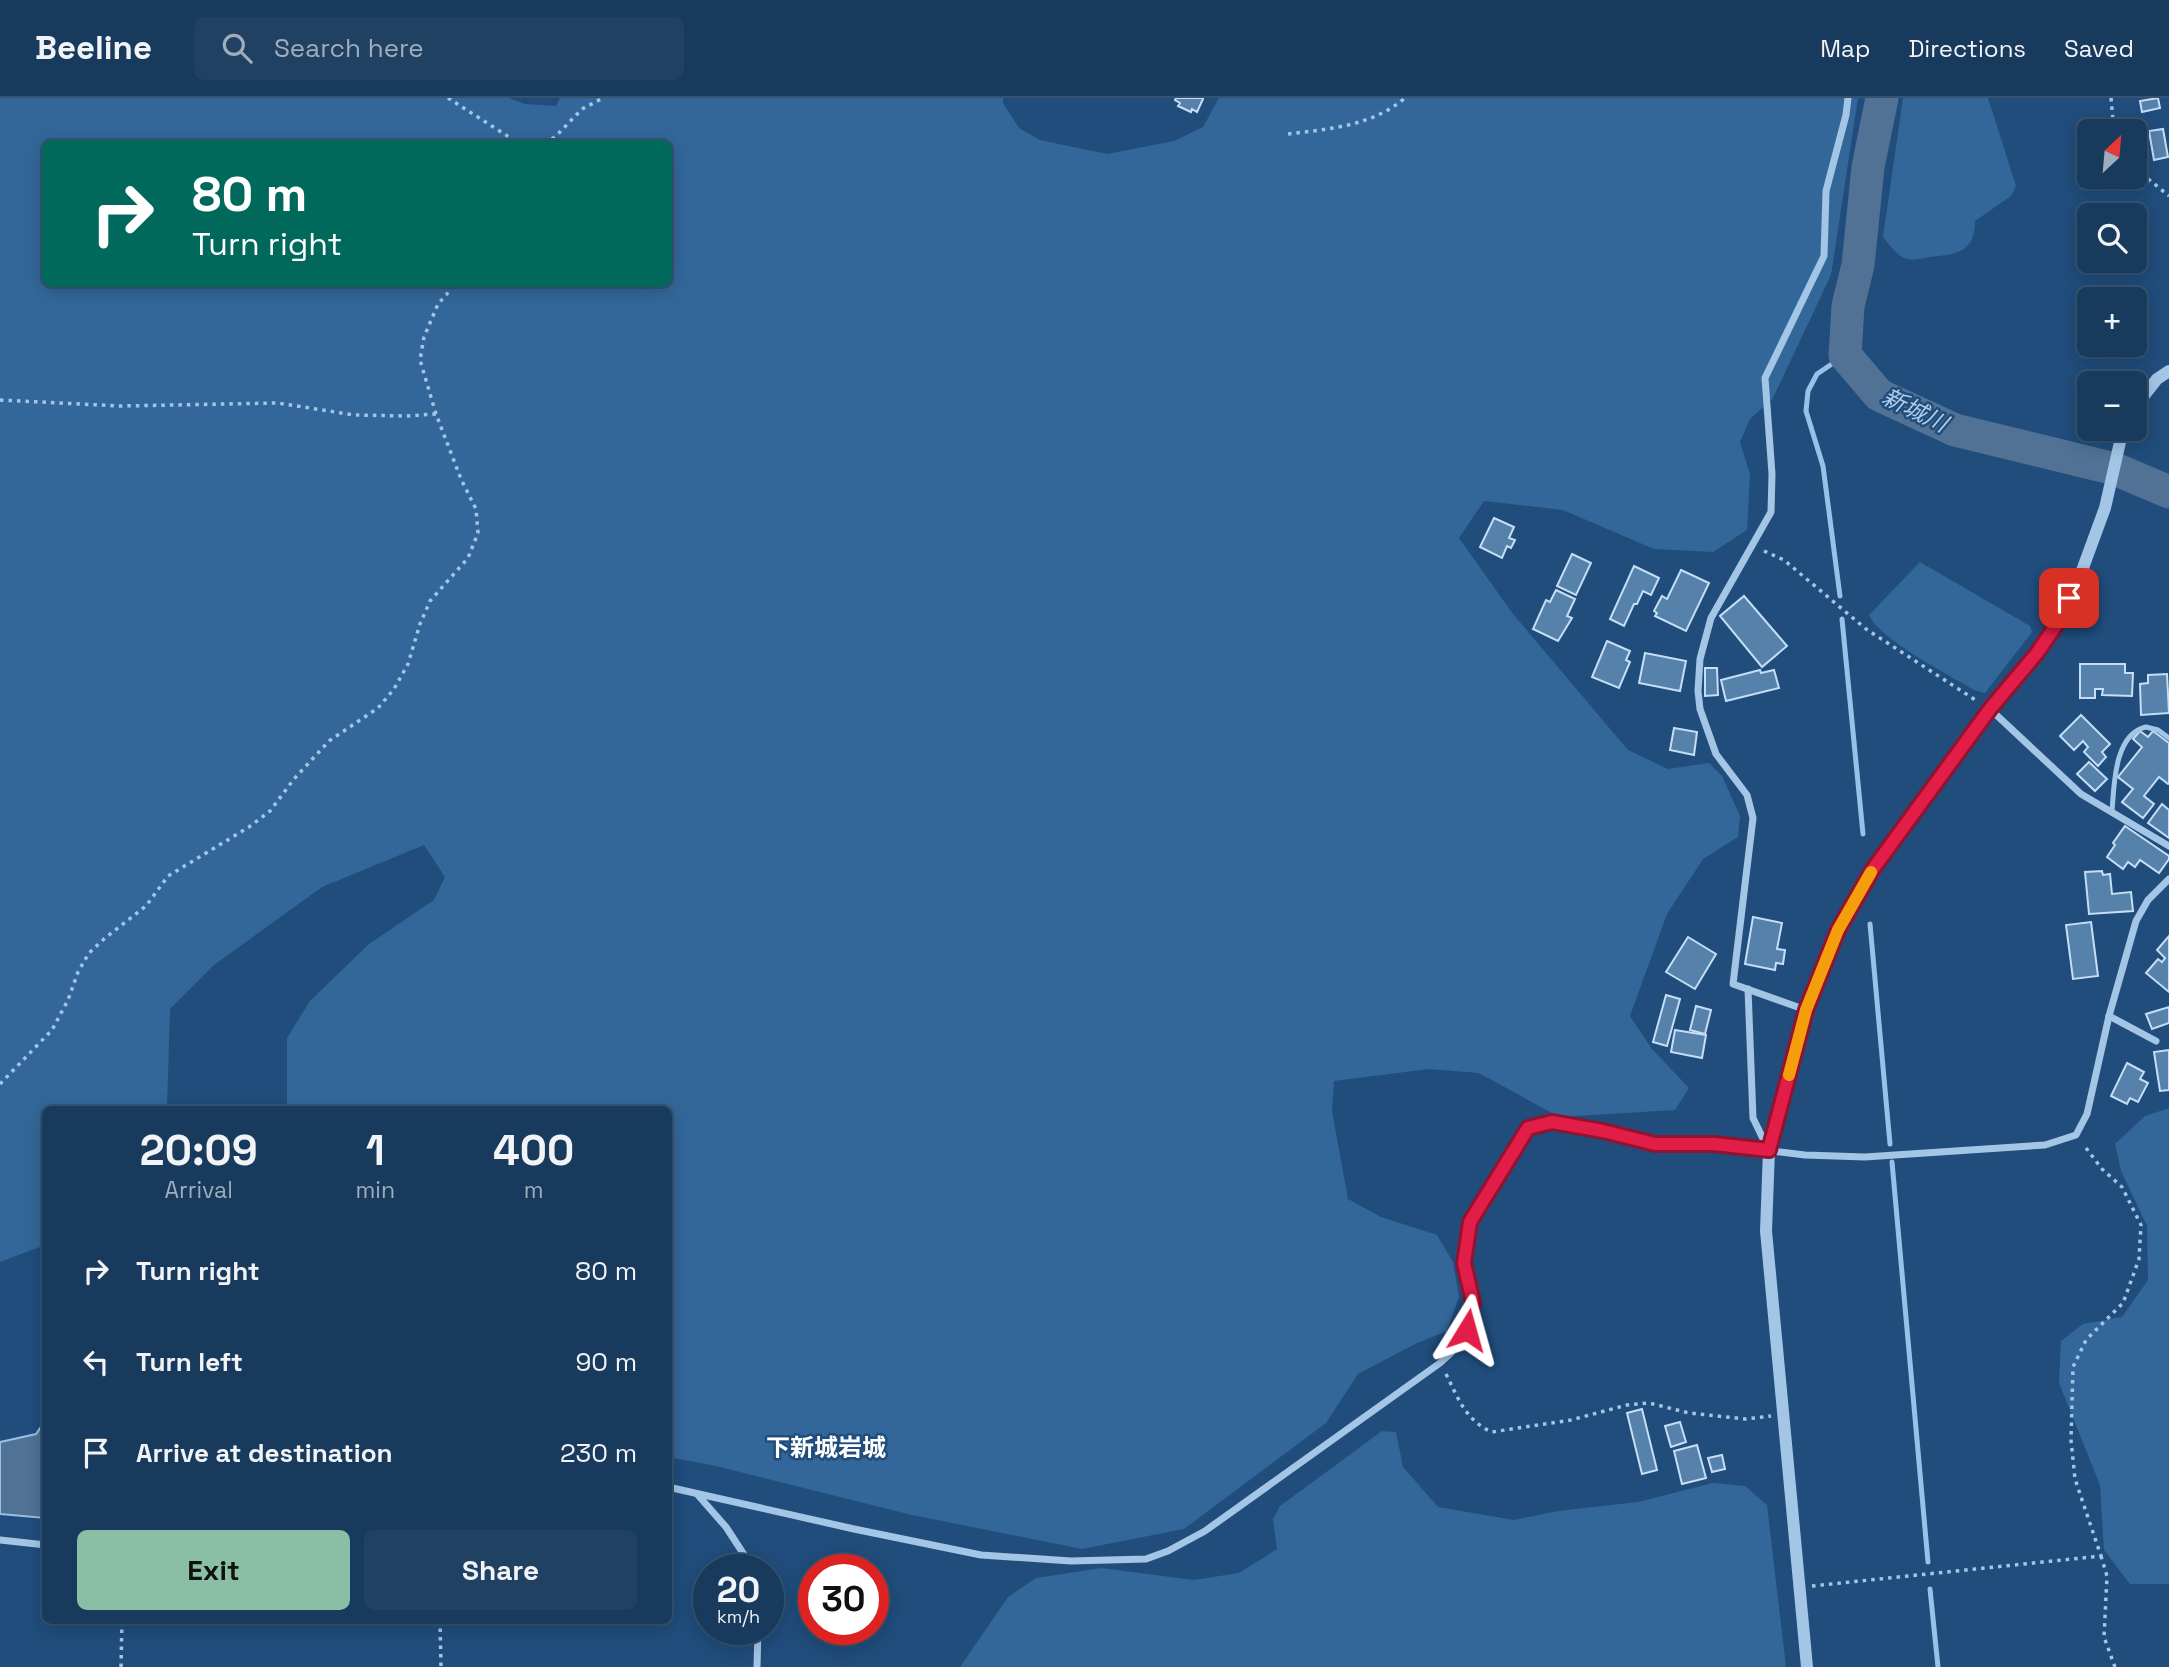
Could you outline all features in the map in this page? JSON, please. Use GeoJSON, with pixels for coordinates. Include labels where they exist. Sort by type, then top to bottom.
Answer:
{"type":"FeatureCollection","features":[{"type":"Feature","properties":{"kind":"street"},"geometry":{"type":"LineString","coordinates":[[1806,1010],[1733,984],[1753,818],[1746,795],[1716,754],[1700,709],[1698,691],[1700,659],[1711,618],[1771,512],[1772,474],[1765,378],[1824,256],[1826,191],[1848,98]]}},
{"type":"Feature","properties":{"kind":"street"},"geometry":{"type":"LineString","coordinates":[[2147,392],[2157,379],[2169,371]]}},
{"type":"Feature","properties":{"kind":"street"},"geometry":{"type":"LineString","coordinates":[[1807,1667],[1766,1231],[1769,1150],[1806,1010],[1838,930],[1873,869],[1990,709],[2037,653],[2059,621],[2080,576],[2105,508],[2120,441]]}},
{"type":"Feature","properties":{"kind":"street"},"geometry":{"type":"LineString","coordinates":[[1990,709],[2081,794],[2169,846]]}},
{"type":"Feature","properties":{"kind":"street"},"geometry":{"type":"LineString","coordinates":[[672,1488],[981,1555],[1071,1561],[1146,1559],[1168,1551],[1205,1531],[1451,1353],[1467,1330],[1473,1302],[1464,1263],[1470,1222],[1528,1128],[1552,1122],[1655,1144],[1714,1144],[1805,1155],[1865,1157],[2045,1145],[2077,1135],[2087,1114],[2109,1016],[2136,920],[2148,900],[2169,879]]}},
{"type":"Feature","properties":{"kind":"street"},"geometry":{"type":"LineString","coordinates":[[1748,989],[1753,1118],[1769,1150]]}},
{"type":"Feature","properties":{"kind":"street"},"geometry":{"type":"LineString","coordinates":[[2109,1016],[2156,1041]]}},
{"type":"Feature","properties":{"kind":"street"},"geometry":{"type":"LineString","coordinates":[[696,1493],[726,1527],[744,1554]]}},
{"type":"Feature","properties":{"kind":"street"},"geometry":{"type":"LineString","coordinates":[[0,1540],[42,1545]]}},
{"type":"Feature","properties":{"kind":"street"},"geometry":{"type":"LineString","coordinates":[[757,1667],[758,1645]]}},
{"type":"Feature","properties":{"kind":"lane"},"geometry":{"type":"LineString","coordinates":[[2112,812],[2116,763],[2133,733],[2147,727],[2158,730],[2169,738]]}},
{"type":"Feature","properties":{"kind":"path"},"geometry":{"type":"LineString","coordinates":[[448,98],[514,140]]}},
{"type":"Feature","properties":{"kind":"path"},"geometry":{"type":"LineString","coordinates":[[550,140],[582,109],[603,98]]}},
{"type":"Feature","properties":{"kind":"path"},"geometry":{"type":"LineString","coordinates":[[1288,134],[1340,128],[1362,122],[1397,105],[1405,98]]}},
{"type":"Feature","properties":{"kind":"path"},"geometry":{"type":"LineString","coordinates":[[2111,98],[2113,119]]}},
{"type":"Feature","properties":{"kind":"path"},"geometry":{"type":"LineString","coordinates":[[2147,178],[2169,196]]}},
{"type":"Feature","properties":{"kind":"path"},"geometry":{"type":"LineString","coordinates":[[0,1084],[52,1030],[89,953],[146,906],[168,876],[249,827],[270,811],[293,779],[329,741],[378,708],[394,690],[408,664],[430,601],[468,558],[478,533],[476,509],[461,479],[436,414],[420,360],[428,326],[450,287]]}},
{"type":"Feature","properties":{"kind":"path"},"geometry":{"type":"LineString","coordinates":[[0,400],[121,406],[278,403],[354,415],[436,414]]}},
{"type":"Feature","properties":{"kind":"path"},"geometry":{"type":"LineString","coordinates":[[1752,545],[1784,560],[1866,629],[1990,709]]}},
{"type":"Feature","properties":{"kind":"path"},"geometry":{"type":"LineString","coordinates":[[2077,1135],[2102,1169],[2122,1187],[2141,1225],[2139,1259],[2123,1303],[2086,1340],[2073,1367],[2071,1440],[2075,1479],[2107,1576],[2104,1637],[2115,1667]]}},
{"type":"Feature","properties":{"kind":"path"},"geometry":{"type":"LineString","coordinates":[[1440,1363],[1465,1411],[1481,1427],[1492,1432],[1571,1420],[1627,1405],[1649,1403],[1689,1413],[1746,1419],[1783,1415]]}},
{"type":"Feature","properties":{"kind":"path"},"geometry":{"type":"LineString","coordinates":[[1799,1588],[2101,1556]]}},
{"type":"Feature","properties":{"kind":"path"},"geometry":{"type":"LineString","coordinates":[[121,1667],[122,1624]]}},
{"type":"Feature","properties":{"kind":"path"},"geometry":{"type":"LineString","coordinates":[[439,1624],[441,1667]]}},
{"type":"Feature","properties":{"kind":"shaded area"},"geometry":{"type":"Polygon","coordinates":[[[0,98],[509,98],[525,104],[556,106],[560,98],[1003,98],[1003,103],[1019,128],[1040,140],[1107,154],[1174,141],[1203,127],[1219,98],[1858,98],[1831,275],[1773,398],[1750,419],[1740,442],[1750,474],[1747,530],[1713,552],[1654,549],[1563,510],[1484,501],[1459,538],[1513,614],[1628,750],[1668,769],[1709,763],[1722,776],[1740,816],[1738,837],[1703,859],[1667,914],[1630,1016],[1652,1049],[1689,1088],[1675,1110],[1559,1117],[1479,1073],[1429,1069],[1334,1081],[1332,1111],[1348,1199],[1381,1217],[1437,1235],[1453,1262],[1459,1297],[1447,1331],[1417,1343],[1358,1374],[1326,1423],[1184,1529],[1082,1549],[912,1515],[672,1458],[672,1106],[287,1106],[287,1038],[310,1001],[369,944],[434,900],[445,877],[424,845],[322,887],[214,965],[170,1009],[167,1106],[42,1106],[42,1246],[0,1262],[0,98]]]}},
{"type":"Feature","properties":{"kind":"shaded area"},"geometry":{"type":"Polygon","coordinates":[[[1903,98],[1988,98],[2016,186],[2011,196],[1975,221],[1972,240],[1968,246],[1956,253],[1910,260],[1897,253],[1883,237],[1903,98]]]}},
{"type":"Feature","properties":{"kind":"shaded area"},"geometry":{"type":"Polygon","coordinates":[[[1920,562],[2030,626],[2032,632],[1985,693],[1974,690],[1900,645],[1886,635],[1869,615],[1920,562]]]}},
{"type":"Feature","properties":{"kind":"shaded area"},"geometry":{"type":"Polygon","coordinates":[[[2169,1108],[2169,1584],[2130,1584],[2104,1550],[2100,1485],[2059,1383],[2061,1341],[2083,1324],[2122,1317],[2148,1280],[2147,1226],[2121,1171],[2115,1144],[2145,1116],[2169,1108]]]}},
{"type":"Feature","properties":{"kind":"shaded area"},"geometry":{"type":"Polygon","coordinates":[[[42,1425],[42,1518],[0,1514],[0,1442],[36,1434],[42,1425]]]}},
{"type":"Feature","properties":{"kind":"shaded area"},"geometry":{"type":"Polygon","coordinates":[[[1382,1431],[1396,1432],[1403,1467],[1438,1507],[1514,1520],[1558,1511],[1638,1502],[1713,1483],[1745,1486],[1767,1505],[1786,1667],[960,1667],[1008,1597],[1036,1578],[1101,1568],[1194,1580],[1239,1573],[1277,1549],[1273,1519],[1280,1506],[1382,1431]]]}},
{"type":"Feature","properties":{"kind":"building"},"geometry":{"type":"Polygon","coordinates":[[[1176,98],[1203,99],[1197,112],[1192,109],[1191,112],[1178,106],[1180,103],[1176,98]]]}},
{"type":"Feature","properties":{"kind":"building"},"geometry":{"type":"Polygon","coordinates":[[[2158,98],[2160,108],[2142,112],[2140,101],[2158,98]]]}},
{"type":"Feature","properties":{"kind":"building"},"geometry":{"type":"Polygon","coordinates":[[[2163,129],[2168,157],[2154,160],[2149,131],[2163,129]]]}},
{"type":"Feature","properties":{"kind":"building"},"geometry":{"type":"Polygon","coordinates":[[[1494,518],[1514,527],[1509,538],[1515,540],[1511,548],[1507,546],[1502,558],[1480,547],[1494,518]]]}},
{"type":"Feature","properties":{"kind":"building"},"geometry":{"type":"Polygon","coordinates":[[[1572,554],[1591,563],[1576,595],[1557,586],[1572,554]]]}},
{"type":"Feature","properties":{"kind":"building"},"geometry":{"type":"Polygon","coordinates":[[[1634,566],[1659,578],[1651,595],[1643,591],[1624,626],[1610,619],[1634,566]]]}},
{"type":"Feature","properties":{"kind":"building"},"geometry":{"type":"Polygon","coordinates":[[[1681,570],[1709,583],[1686,631],[1655,616],[1657,613],[1654,611],[1662,596],[1667,599],[1681,570]]]}},
{"type":"Feature","properties":{"kind":"building"},"geometry":{"type":"Polygon","coordinates":[[[1556,590],[1575,599],[1567,616],[1572,618],[1558,641],[1533,629],[1546,600],[1550,602],[1556,590]]]}},
{"type":"Feature","properties":{"kind":"building"},"geometry":{"type":"Polygon","coordinates":[[[1744,596],[1787,646],[1762,667],[1720,616],[1744,596]]]}},
{"type":"Feature","properties":{"kind":"building"},"geometry":{"type":"Polygon","coordinates":[[[1607,641],[1630,651],[1626,660],[1630,662],[1619,688],[1592,677],[1607,641]]]}},
{"type":"Feature","properties":{"kind":"building"},"geometry":{"type":"Polygon","coordinates":[[[1645,653],[1686,661],[1680,691],[1639,683],[1645,653]]]}},
{"type":"Feature","properties":{"kind":"building"},"geometry":{"type":"Polygon","coordinates":[[[2080,664],[2125,664],[2125,673],[2133,673],[2132,696],[2102,695],[2103,689],[2095,689],[2095,698],[2080,698],[2080,664]]]}},
{"type":"Feature","properties":{"kind":"building"},"geometry":{"type":"Polygon","coordinates":[[[1705,668],[1717,668],[1718,695],[1705,696],[1705,668]]]}},
{"type":"Feature","properties":{"kind":"building"},"geometry":{"type":"Polygon","coordinates":[[[1760,670],[1761,673],[1774,670],[1779,688],[1726,701],[1721,680],[1760,670]]]}},
{"type":"Feature","properties":{"kind":"building"},"geometry":{"type":"Polygon","coordinates":[[[2167,674],[2169,713],[2141,715],[2140,684],[2148,683],[2148,675],[2167,674]]]}},
{"type":"Feature","properties":{"kind":"building"},"geometry":{"type":"Polygon","coordinates":[[[2081,715],[2110,744],[2102,752],[2106,757],[2098,766],[2084,752],[2088,747],[2083,741],[2074,750],[2060,736],[2081,715]]]}},
{"type":"Feature","properties":{"kind":"building"},"geometry":{"type":"Polygon","coordinates":[[[1674,728],[1697,732],[1694,755],[1670,750],[1674,728]]]}},
{"type":"Feature","properties":{"kind":"building"},"geometry":{"type":"Polygon","coordinates":[[[2140,731],[2148,737],[2153,731],[2169,743],[2169,783],[2159,777],[2144,796],[2154,804],[2143,818],[2122,802],[2133,789],[2118,777],[2142,747],[2133,739],[2140,731]]]}},
{"type":"Feature","properties":{"kind":"building"},"geometry":{"type":"Polygon","coordinates":[[[2089,762],[2107,779],[2095,791],[2077,774],[2089,762]]]}},
{"type":"Feature","properties":{"kind":"building"},"geometry":{"type":"Polygon","coordinates":[[[2162,804],[2169,810],[2169,838],[2148,823],[2162,804]]]}},
{"type":"Feature","properties":{"kind":"building"},"geometry":{"type":"Polygon","coordinates":[[[2125,826],[2169,856],[2159,873],[2140,860],[2135,867],[2128,862],[2123,869],[2107,857],[2125,826]]]}},
{"type":"Feature","properties":{"kind":"building"},"geometry":{"type":"Polygon","coordinates":[[[2102,871],[2103,875],[2110,874],[2112,894],[2131,892],[2133,911],[2089,914],[2085,872],[2102,871]]]}},
{"type":"Feature","properties":{"kind":"building"},"geometry":{"type":"Polygon","coordinates":[[[1753,917],[1782,923],[1777,949],[1785,950],[1783,964],[1776,963],[1775,970],[1745,964],[1753,917]]]}},
{"type":"Feature","properties":{"kind":"building"},"geometry":{"type":"Polygon","coordinates":[[[2091,922],[2098,976],[2073,979],[2066,925],[2091,922]]]}},
{"type":"Feature","properties":{"kind":"building"},"geometry":{"type":"Polygon","coordinates":[[[2169,936],[2169,992],[2146,973],[2158,959],[2162,962],[2165,958],[2157,950],[2169,936]]]}},
{"type":"Feature","properties":{"kind":"building"},"geometry":{"type":"Polygon","coordinates":[[[1688,937],[1716,954],[1695,989],[1666,972],[1688,937]]]}},
{"type":"Feature","properties":{"kind":"building"},"geometry":{"type":"Polygon","coordinates":[[[1666,995],[1680,999],[1667,1046],[1653,1042],[1666,995]]]}},
{"type":"Feature","properties":{"kind":"building"},"geometry":{"type":"Polygon","coordinates":[[[1696,1006],[1711,1010],[1705,1034],[1690,1030],[1696,1006]]]}},
{"type":"Feature","properties":{"kind":"building"},"geometry":{"type":"Polygon","coordinates":[[[2169,1007],[2169,1023],[2152,1029],[2146,1014],[2169,1007]]]}},
{"type":"Feature","properties":{"kind":"building"},"geometry":{"type":"Polygon","coordinates":[[[1675,1030],[1706,1035],[1702,1058],[1671,1052],[1675,1030]]]}},
{"type":"Feature","properties":{"kind":"building"},"geometry":{"type":"Polygon","coordinates":[[[2169,1050],[2169,1090],[2160,1091],[2154,1052],[2169,1050]]]}},
{"type":"Feature","properties":{"kind":"building"},"geometry":{"type":"Polygon","coordinates":[[[2127,1063],[2144,1072],[2140,1079],[2148,1083],[2138,1102],[2130,1098],[2127,1104],[2111,1096],[2127,1063]]]}},
{"type":"Feature","properties":{"kind":"building"},"geometry":{"type":"Polygon","coordinates":[[[1642,1409],[1657,1470],[1642,1474],[1627,1413],[1642,1409]]]}},
{"type":"Feature","properties":{"kind":"building"},"geometry":{"type":"Polygon","coordinates":[[[1680,1422],[1686,1442],[1671,1447],[1665,1426],[1680,1422]]]}},
{"type":"Feature","properties":{"kind":"building"},"geometry":{"type":"Polygon","coordinates":[[[1697,1445],[1706,1478],[1682,1484],[1674,1451],[1697,1445]]]}},
{"type":"Feature","properties":{"kind":"building"},"geometry":{"type":"Polygon","coordinates":[[[1722,1455],[1725,1469],[1712,1472],[1708,1458],[1722,1455]]]}},
{"type":"Feature","properties":{"kind":"waterway","name":"新城川"},"geometry":{"type":"LineString","coordinates":[[1882,98],[1868,167],[1858,265],[1848,306],[1845,355],[1879,395],[1955,430],[2115,469],[2169,492]]}},
{"type":"Feature","properties":{"kind":"waterway"},"geometry":{"type":"LineString","coordinates":[[1840,596],[1823,466],[1806,411],[1808,391],[1817,374],[1845,355]]}},
{"type":"Feature","properties":{"kind":"waterway"},"geometry":{"type":"LineString","coordinates":[[1842,619],[1863,834]]}},
{"type":"Feature","properties":{"kind":"waterway"},"geometry":{"type":"LineString","coordinates":[[1870,924],[1890,1144]]}},
{"type":"Feature","properties":{"kind":"waterway"},"geometry":{"type":"LineString","coordinates":[[1892,1162],[1928,1562]]}},
{"type":"Feature","properties":{"kind":"waterway"},"geometry":{"type":"LineString","coordinates":[[1930,1589],[1938,1667]]}},
{"type":"Feature","properties":{"kind":"slow traffic"},"geometry":{"type":"LineString","coordinates":[[1789,1075],[1806,1010],[1838,930],[1871,872]]}},
{"type":"Feature","properties":{"kind":"district","name":"下新城岩城"},"geometry":{"type":"Point","coordinates":[826,1448]}},
{"type":"Feature","properties":{"kind":"route"},"geometry":{"type":"LineString","coordinates":[[1467,1330],[1473,1302],[1464,1263],[1470,1222],[1528,1128],[1552,1122],[1655,1144],[1714,1144],[1769,1150],[1806,1010],[1838,930],[1873,869],[1990,709],[2037,653],[2059,621],[2069,598]]}}]}
